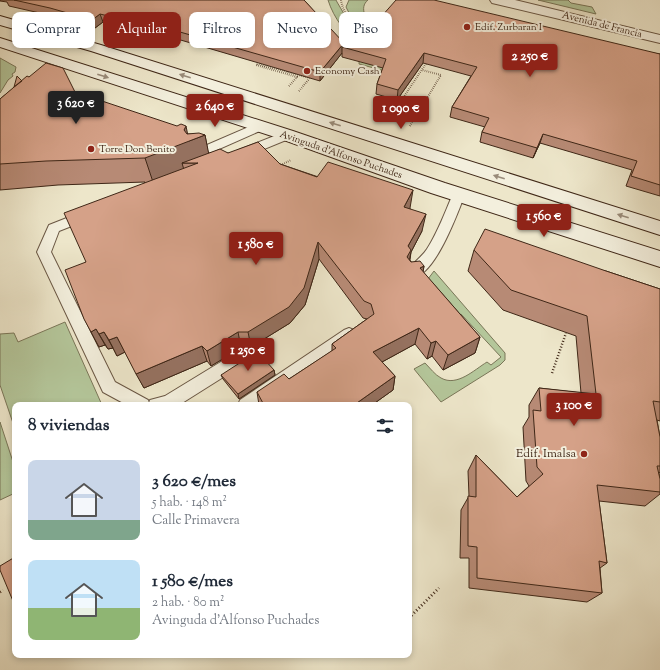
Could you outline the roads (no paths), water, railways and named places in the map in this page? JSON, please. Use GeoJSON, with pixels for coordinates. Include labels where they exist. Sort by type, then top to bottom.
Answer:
{"type":"FeatureCollection","features":[{"type":"Feature","properties":{"kind":"main road","name":"Avenida de Francia"},"geometry":{"type":"LineString","coordinates":[[497,0],[660,39]]}},
{"type":"Feature","properties":{"kind":"main road"},"geometry":{"type":"LineString","coordinates":[[0,20],[132,60],[660,228]]}},
{"type":"Feature","properties":{"kind":"main road","name":"Avinguda d'Alfonso Puchades"},"geometry":{"type":"LineString","coordinates":[[0,42],[660,259]]}},
{"type":"Feature","properties":{"kind":"main road"},"geometry":{"type":"LineString","coordinates":[[54,77],[69,65],[132,60]]}},
{"type":"Feature","properties":{"kind":"lane"},"geometry":{"type":"LineString","coordinates":[[197,154],[258,127]]}},
{"type":"Feature","properties":{"kind":"lane"},"geometry":{"type":"LineString","coordinates":[[228,159],[286,135]]}},
{"type":"Feature","properties":{"kind":"lane"},"geometry":{"type":"LineString","coordinates":[[413,273],[423,266],[440,237],[459,194]]}},
{"type":"Feature","properties":{"kind":"lane"},"geometry":{"type":"LineString","coordinates":[[98,211],[54,228],[44,252],[109,387],[136,402]]}},
{"type":"Feature","properties":{"kind":"lane"},"geometry":{"type":"LineString","coordinates":[[250,402],[363,324]]}},
{"type":"Feature","properties":{"kind":"lane"},"geometry":{"type":"LineString","coordinates":[[170,402],[248,354]]}},
{"type":"Feature","properties":{"kind":"place","name":"Edif. Zurbaran I"},"geometry":{"type":"Point","coordinates":[467,27]}},
{"type":"Feature","properties":{"kind":"place","name":"Economy Cash"},"geometry":{"type":"Point","coordinates":[307,71]}},
{"type":"Feature","properties":{"kind":"place","name":"Torre Don Benito"},"geometry":{"type":"Point","coordinates":[91,149]}},
{"type":"Feature","properties":{"kind":"place","name":"Edif. Imalsa"},"geometry":{"type":"Point","coordinates":[584,454]}}]}
